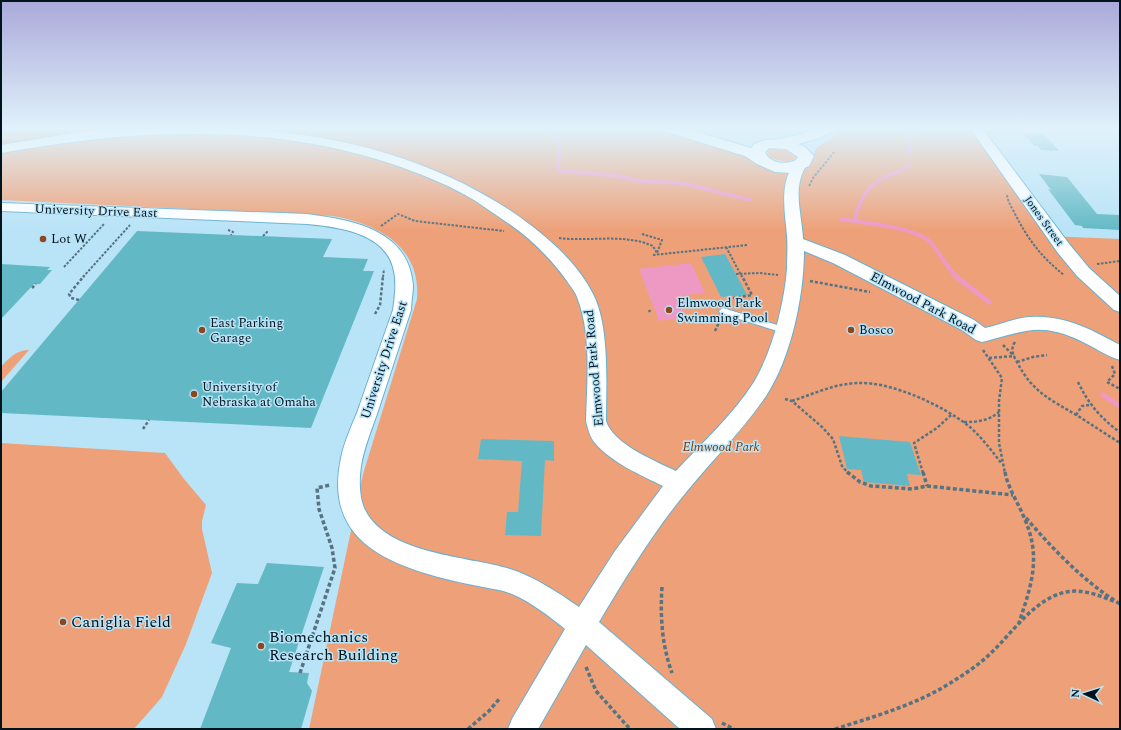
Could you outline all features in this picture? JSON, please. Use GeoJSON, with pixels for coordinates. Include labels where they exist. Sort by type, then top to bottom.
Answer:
{"type":"FeatureCollection","features":[{"type":"Feature","properties":{"kind":"street","name":"Elmwood Park Road"},"geometry":{"type":"LineString","coordinates":[[401,162],[415,166],[475,194],[509,216],[549,248],[565,267],[584,294],[590,309],[594,342],[596,421],[598,430],[607,441],[623,453],[678,483]]}},
{"type":"Feature","properties":{"kind":"street"},"geometry":{"type":"LineString","coordinates":[[770,162],[781,174],[791,200]]}},
{"type":"Feature","properties":{"kind":"street"},"geometry":{"type":"LineString","coordinates":[[773,162],[783,168],[799,162]]}},
{"type":"Feature","properties":{"kind":"street"},"geometry":{"type":"LineString","coordinates":[[522,729],[621,562],[678,483],[699,463],[731,427],[764,381],[784,330],[790,300],[795,261],[795,242],[791,200],[794,175],[801,162]]}},
{"type":"Feature","properties":{"kind":"street","name":"Jones Street"},"geometry":{"type":"LineString","coordinates":[[1001,162],[1064,249],[1083,272],[1120,306]]}},
{"type":"Feature","properties":{"kind":"street","name":"University Drive East"},"geometry":{"type":"LineString","coordinates":[[1,207],[307,219],[343,224],[370,233],[380,240],[397,256],[404,278],[405,292],[402,310],[352,456],[348,483],[353,509],[364,528],[377,539],[397,551],[426,562],[505,580],[520,585],[547,600],[582,626]]}},
{"type":"Feature","properties":{"kind":"street","name":"Elmwood Park Road"},"geometry":{"type":"LineString","coordinates":[[795,242],[839,259],[864,271],[968,325],[982,335],[1030,323],[1049,324],[1077,331],[1120,353]]}},
{"type":"Feature","properties":{"kind":"street"},"geometry":{"type":"LineString","coordinates":[[582,626],[702,729]]}},
{"type":"Feature","properties":{"kind":"lane"},"geometry":{"type":"LineString","coordinates":[[724,311],[784,330]]}},
{"type":"Feature","properties":{"kind":"path"},"geometry":{"type":"LineString","coordinates":[[813,178],[826,162]]}},
{"type":"Feature","properties":{"kind":"path"},"geometry":{"type":"LineString","coordinates":[[370,233],[398,214],[415,221],[507,231]]}},
{"type":"Feature","properties":{"kind":"path"},"geometry":{"type":"LineString","coordinates":[[64,267],[108,219]]}},
{"type":"Feature","properties":{"kind":"path"},"geometry":{"type":"LineString","coordinates":[[79,300],[71,298],[69,294],[71,290],[127,227],[134,222]]}},
{"type":"Feature","properties":{"kind":"path"},"geometry":{"type":"LineString","coordinates":[[642,234],[662,240],[657,254]]}},
{"type":"Feature","properties":{"kind":"path"},"geometry":{"type":"LineString","coordinates":[[557,238],[573,240],[615,240],[641,242],[653,246],[657,254]]}},
{"type":"Feature","properties":{"kind":"path"},"geometry":{"type":"LineString","coordinates":[[653,255],[748,245]]}},
{"type":"Feature","properties":{"kind":"path"},"geometry":{"type":"LineString","coordinates":[[715,331],[730,299],[752,295],[726,247]]}},
{"type":"Feature","properties":{"kind":"path"},"geometry":{"type":"LineString","coordinates":[[375,314],[382,297],[384,263]]}},
{"type":"Feature","properties":{"kind":"path"},"geometry":{"type":"LineString","coordinates":[[736,274],[759,273],[783,276]]}},
{"type":"Feature","properties":{"kind":"path"},"geometry":{"type":"LineString","coordinates":[[32,288],[36,284]]}},
{"type":"Feature","properties":{"kind":"path"},"geometry":{"type":"LineString","coordinates":[[1118,603],[1084,579],[1050,546],[1024,516],[1012,495],[1003,465],[999,444],[999,401],[1002,378],[989,358],[1014,356],[1026,379],[1035,390],[1051,403],[1076,415],[1120,443]]}},
{"type":"Feature","properties":{"kind":"path"},"geometry":{"type":"LineString","coordinates":[[1017,362],[1033,357],[1047,356]]}},
{"type":"Feature","properties":{"kind":"path"},"geometry":{"type":"LineString","coordinates":[[1078,382],[1090,405],[1120,432]]}},
{"type":"Feature","properties":{"kind":"path"},"geometry":{"type":"LineString","coordinates":[[1107,382],[1120,389]]}},
{"type":"Feature","properties":{"kind":"path"},"geometry":{"type":"LineString","coordinates":[[792,401],[846,384],[859,384],[902,392],[933,405],[963,422],[988,445],[1003,465]]}},
{"type":"Feature","properties":{"kind":"path"},"geometry":{"type":"LineString","coordinates":[[785,399],[792,401],[822,427],[833,439],[842,466],[850,475],[860,482],[871,486],[912,489],[927,486],[1012,495]]}},
{"type":"Feature","properties":{"kind":"path"},"geometry":{"type":"LineString","coordinates":[[1076,415],[1082,406],[1090,405]]}},
{"type":"Feature","properties":{"kind":"path"},"geometry":{"type":"LineString","coordinates":[[963,422],[984,422],[991,419],[999,412]]}},
{"type":"Feature","properties":{"kind":"path"},"geometry":{"type":"LineString","coordinates":[[927,486],[914,443],[937,428],[951,415]]}},
{"type":"Feature","properties":{"kind":"path"},"geometry":{"type":"LineString","coordinates":[[143,429],[149,420]]}},
{"type":"Feature","properties":{"kind":"path"},"geometry":{"type":"LineString","coordinates":[[300,673],[335,568],[335,556],[320,517],[316,497],[317,488],[330,485]]}},
{"type":"Feature","properties":{"kind":"path"},"geometry":{"type":"LineString","coordinates":[[1019,623],[1034,574],[1033,545],[1024,516]]}},
{"type":"Feature","properties":{"kind":"path"},"geometry":{"type":"LineString","coordinates":[[662,587],[660,611],[662,631],[668,662],[673,677]]}},
{"type":"Feature","properties":{"kind":"path"},"geometry":{"type":"LineString","coordinates":[[835,729],[908,705],[943,688],[970,670],[997,648],[1019,623],[1043,604],[1061,594],[1091,592],[1118,603]]}},
{"type":"Feature","properties":{"kind":"path"},"geometry":{"type":"LineString","coordinates":[[586,667],[596,691],[630,729]]}},
{"type":"Feature","properties":{"kind":"path"},"geometry":{"type":"LineString","coordinates":[[468,729],[489,711],[500,698]]}},
{"type":"Feature","properties":{"kind":"green space","name":"Elmwood Park"},"geometry":{"type":"Polygon","coordinates":[[[1,162],[758,162],[762,164],[803,168],[812,162],[996,162],[1047,236],[1120,239],[1120,729],[309,729],[363,474],[417,299],[416,281],[412,265],[404,252],[393,241],[380,232],[366,225],[333,216],[1,200],[1,162]]]}},
{"type":"Feature","properties":{"kind":"green space"},"geometry":{"type":"Polygon","coordinates":[[[29,350],[1,382],[1,367],[20,351],[29,350]]]}},
{"type":"Feature","properties":{"kind":"green space"},"geometry":{"type":"Polygon","coordinates":[[[1,443],[165,453],[206,505],[202,521],[202,529],[212,573],[186,644],[162,697],[134,729],[1,729],[1,443]]]}},
{"type":"Feature","properties":{"kind":"shaded area"},"geometry":{"type":"Polygon","coordinates":[[[691,263],[705,293],[677,296],[686,317],[659,321],[639,269],[691,263]]]}},
{"type":"Feature","properties":{"kind":"building"},"geometry":{"type":"Polygon","coordinates":[[[1039,174],[1067,177],[1097,214],[1120,215],[1120,230],[1083,228],[1082,226],[1075,225],[1048,189],[1051,190],[1039,174]]]}},
{"type":"Feature","properties":{"kind":"building","name":"East Parking Garage"},"geometry":{"type":"Polygon","coordinates":[[[137,231],[332,239],[323,257],[368,259],[363,271],[374,271],[311,428],[1,413],[1,392],[137,231]]]}},
{"type":"Feature","properties":{"kind":"building"},"geometry":{"type":"Polygon","coordinates":[[[725,254],[747,295],[721,297],[701,257],[725,254]]]}},
{"type":"Feature","properties":{"kind":"building"},"geometry":{"type":"Polygon","coordinates":[[[1,264],[50,267],[47,270],[52,270],[40,284],[34,284],[1,319],[1,264]]]}},
{"type":"Feature","properties":{"kind":"building"},"geometry":{"type":"Polygon","coordinates":[[[839,436],[910,442],[921,475],[907,474],[910,486],[864,482],[861,470],[847,469],[839,436]]]}},
{"type":"Feature","properties":{"kind":"building"},"geometry":{"type":"Polygon","coordinates":[[[481,439],[554,441],[554,461],[545,460],[541,536],[505,535],[507,512],[518,512],[522,461],[478,459],[481,439]]]}},
{"type":"Feature","properties":{"kind":"building","name":"Biomechanics Research Building"},"geometry":{"type":"Polygon","coordinates":[[[267,563],[324,567],[289,672],[309,673],[307,683],[312,691],[301,729],[200,729],[231,648],[211,643],[237,583],[258,584],[267,563]]]}},
{"type":"Feature","properties":{"kind":"waterway"},"geometry":{"type":"LineString","coordinates":[[558,162],[557,168],[560,171],[618,176],[639,181],[682,183],[750,200]]}},
{"type":"Feature","properties":{"kind":"waterway"},"geometry":{"type":"LineString","coordinates":[[854,221],[858,208],[868,190],[879,180],[901,171],[910,165]]}},
{"type":"Feature","properties":{"kind":"waterway"},"geometry":{"type":"LineString","coordinates":[[841,219],[854,221]]}},
{"type":"Feature","properties":{"kind":"waterway"},"geometry":{"type":"LineString","coordinates":[[854,221],[901,229],[923,237],[930,242],[957,277]]}},
{"type":"Feature","properties":{"kind":"waterway"},"geometry":{"type":"LineString","coordinates":[[955,276],[989,302]]}},
{"type":"Feature","properties":{"kind":"waterway"},"geometry":{"type":"LineString","coordinates":[[1103,395],[1120,406]]}},
{"type":"Feature","properties":{"kind":"place","name":"Lot W"},"geometry":{"type":"Point","coordinates":[43,239]}},
{"type":"Feature","properties":{"kind":"place","name":"Elmwood Park Swimming Pool"},"geometry":{"type":"Point","coordinates":[669,310]}},
{"type":"Feature","properties":{"kind":"place","name":"East Parking Garage"},"geometry":{"type":"Point","coordinates":[202,330]}},
{"type":"Feature","properties":{"kind":"place","name":"Bosco"},"geometry":{"type":"Point","coordinates":[851,330]}},
{"type":"Feature","properties":{"kind":"place","name":"University of Nebraska at Omaha"},"geometry":{"type":"Point","coordinates":[194,394]}},
{"type":"Feature","properties":{"kind":"place","name":"Caniglia Field"},"geometry":{"type":"Point","coordinates":[63,622]}},
{"type":"Feature","properties":{"kind":"place","name":"Biomechanics Research Building"},"geometry":{"type":"Point","coordinates":[261,646]}}]}
